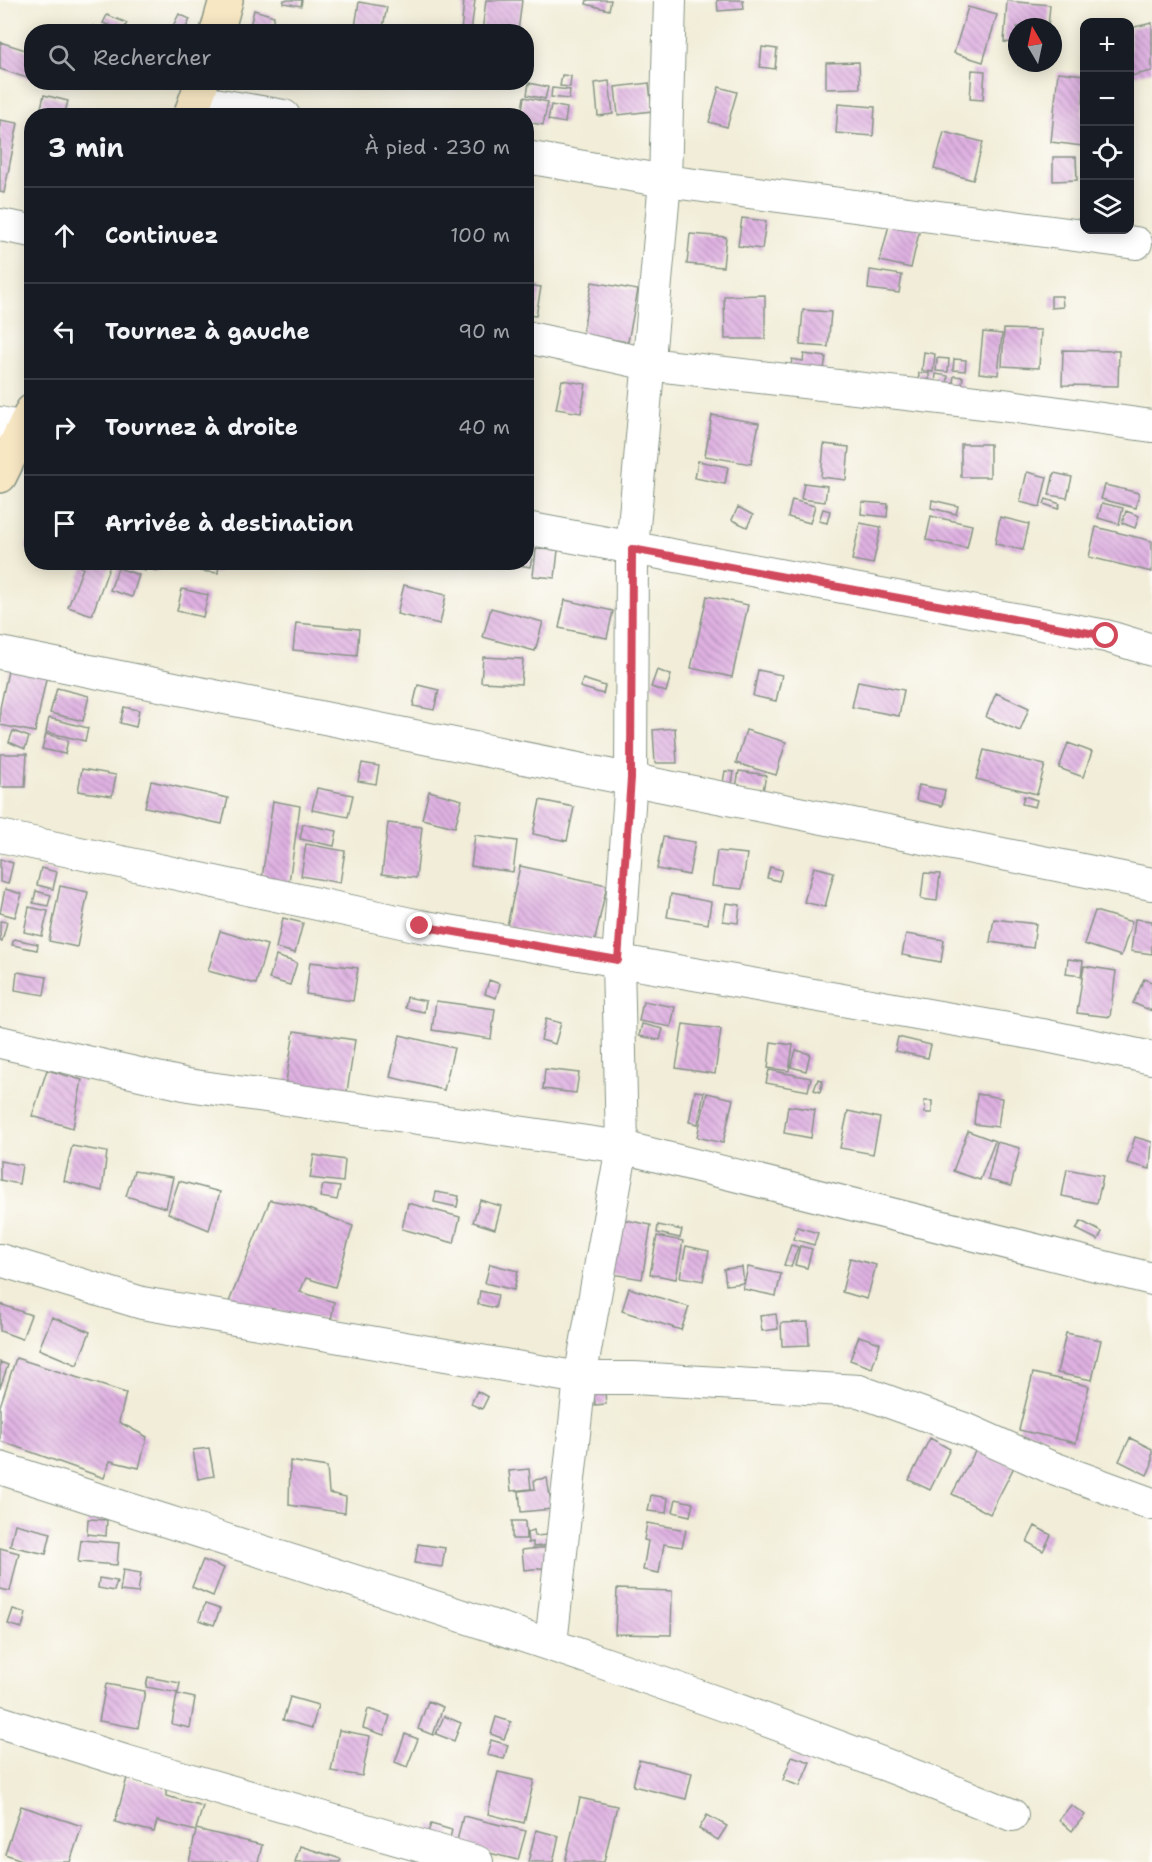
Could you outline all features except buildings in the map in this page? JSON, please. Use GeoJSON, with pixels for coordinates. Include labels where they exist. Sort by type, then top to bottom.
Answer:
{"type":"FeatureCollection","features":[{"type":"Feature","properties":{"kind":"street"},"geometry":{"type":"LineString","coordinates":[[219,24],[226,0]]}},
{"type":"Feature","properties":{"kind":"street"},"geometry":{"type":"LineString","coordinates":[[551,1644],[580,1378],[622,1147],[618,960],[631,778],[632,549],[665,181],[670,0]]}},
{"type":"Feature","properties":{"kind":"street"},"geometry":{"type":"LineString","coordinates":[[196,100],[240,108]]}},
{"type":"Feature","properties":{"kind":"street"},"geometry":{"type":"LineString","coordinates":[[534,158],[665,181],[1136,243]]}},
{"type":"Feature","properties":{"kind":"street"},"geometry":{"type":"LineString","coordinates":[[0,225],[24,230]]}},
{"type":"Feature","properties":{"kind":"street"},"geometry":{"type":"LineString","coordinates":[[534,339],[648,364],[1010,406],[1152,426]]}},
{"type":"Feature","properties":{"kind":"street"},"geometry":{"type":"LineString","coordinates":[[0,476],[21,423]]}},
{"type":"Feature","properties":{"kind":"street"},"geometry":{"type":"LineString","coordinates":[[534,530],[1106,636],[1152,650]]}},
{"type":"Feature","properties":{"kind":"street"},"geometry":{"type":"LineString","coordinates":[[0,653],[1152,884]]}},
{"type":"Feature","properties":{"kind":"street"},"geometry":{"type":"LineString","coordinates":[[0,836],[420,926],[1042,1035],[1152,1059]]}},
{"type":"Feature","properties":{"kind":"street"},"geometry":{"type":"LineString","coordinates":[[0,1042],[188,1085],[622,1147],[1152,1280]]}},
{"type":"Feature","properties":{"kind":"street"},"geometry":{"type":"LineString","coordinates":[[0,1260],[142,1303],[580,1378],[634,1378],[859,1390],[970,1431],[1048,1466],[1152,1504]]}},
{"type":"Feature","properties":{"kind":"street"},"geometry":{"type":"LineString","coordinates":[[0,1468],[551,1644],[884,1763],[1012,1815]]}},
{"type":"Feature","properties":{"kind":"street"},"geometry":{"type":"LineString","coordinates":[[0,1722],[125,1761],[477,1862]]}},
{"type":"Feature","properties":{"kind":"route"},"geometry":{"type":"LineString","coordinates":[[420,926],[618,960],[631,778],[632,549],[1106,636]]}}]}
